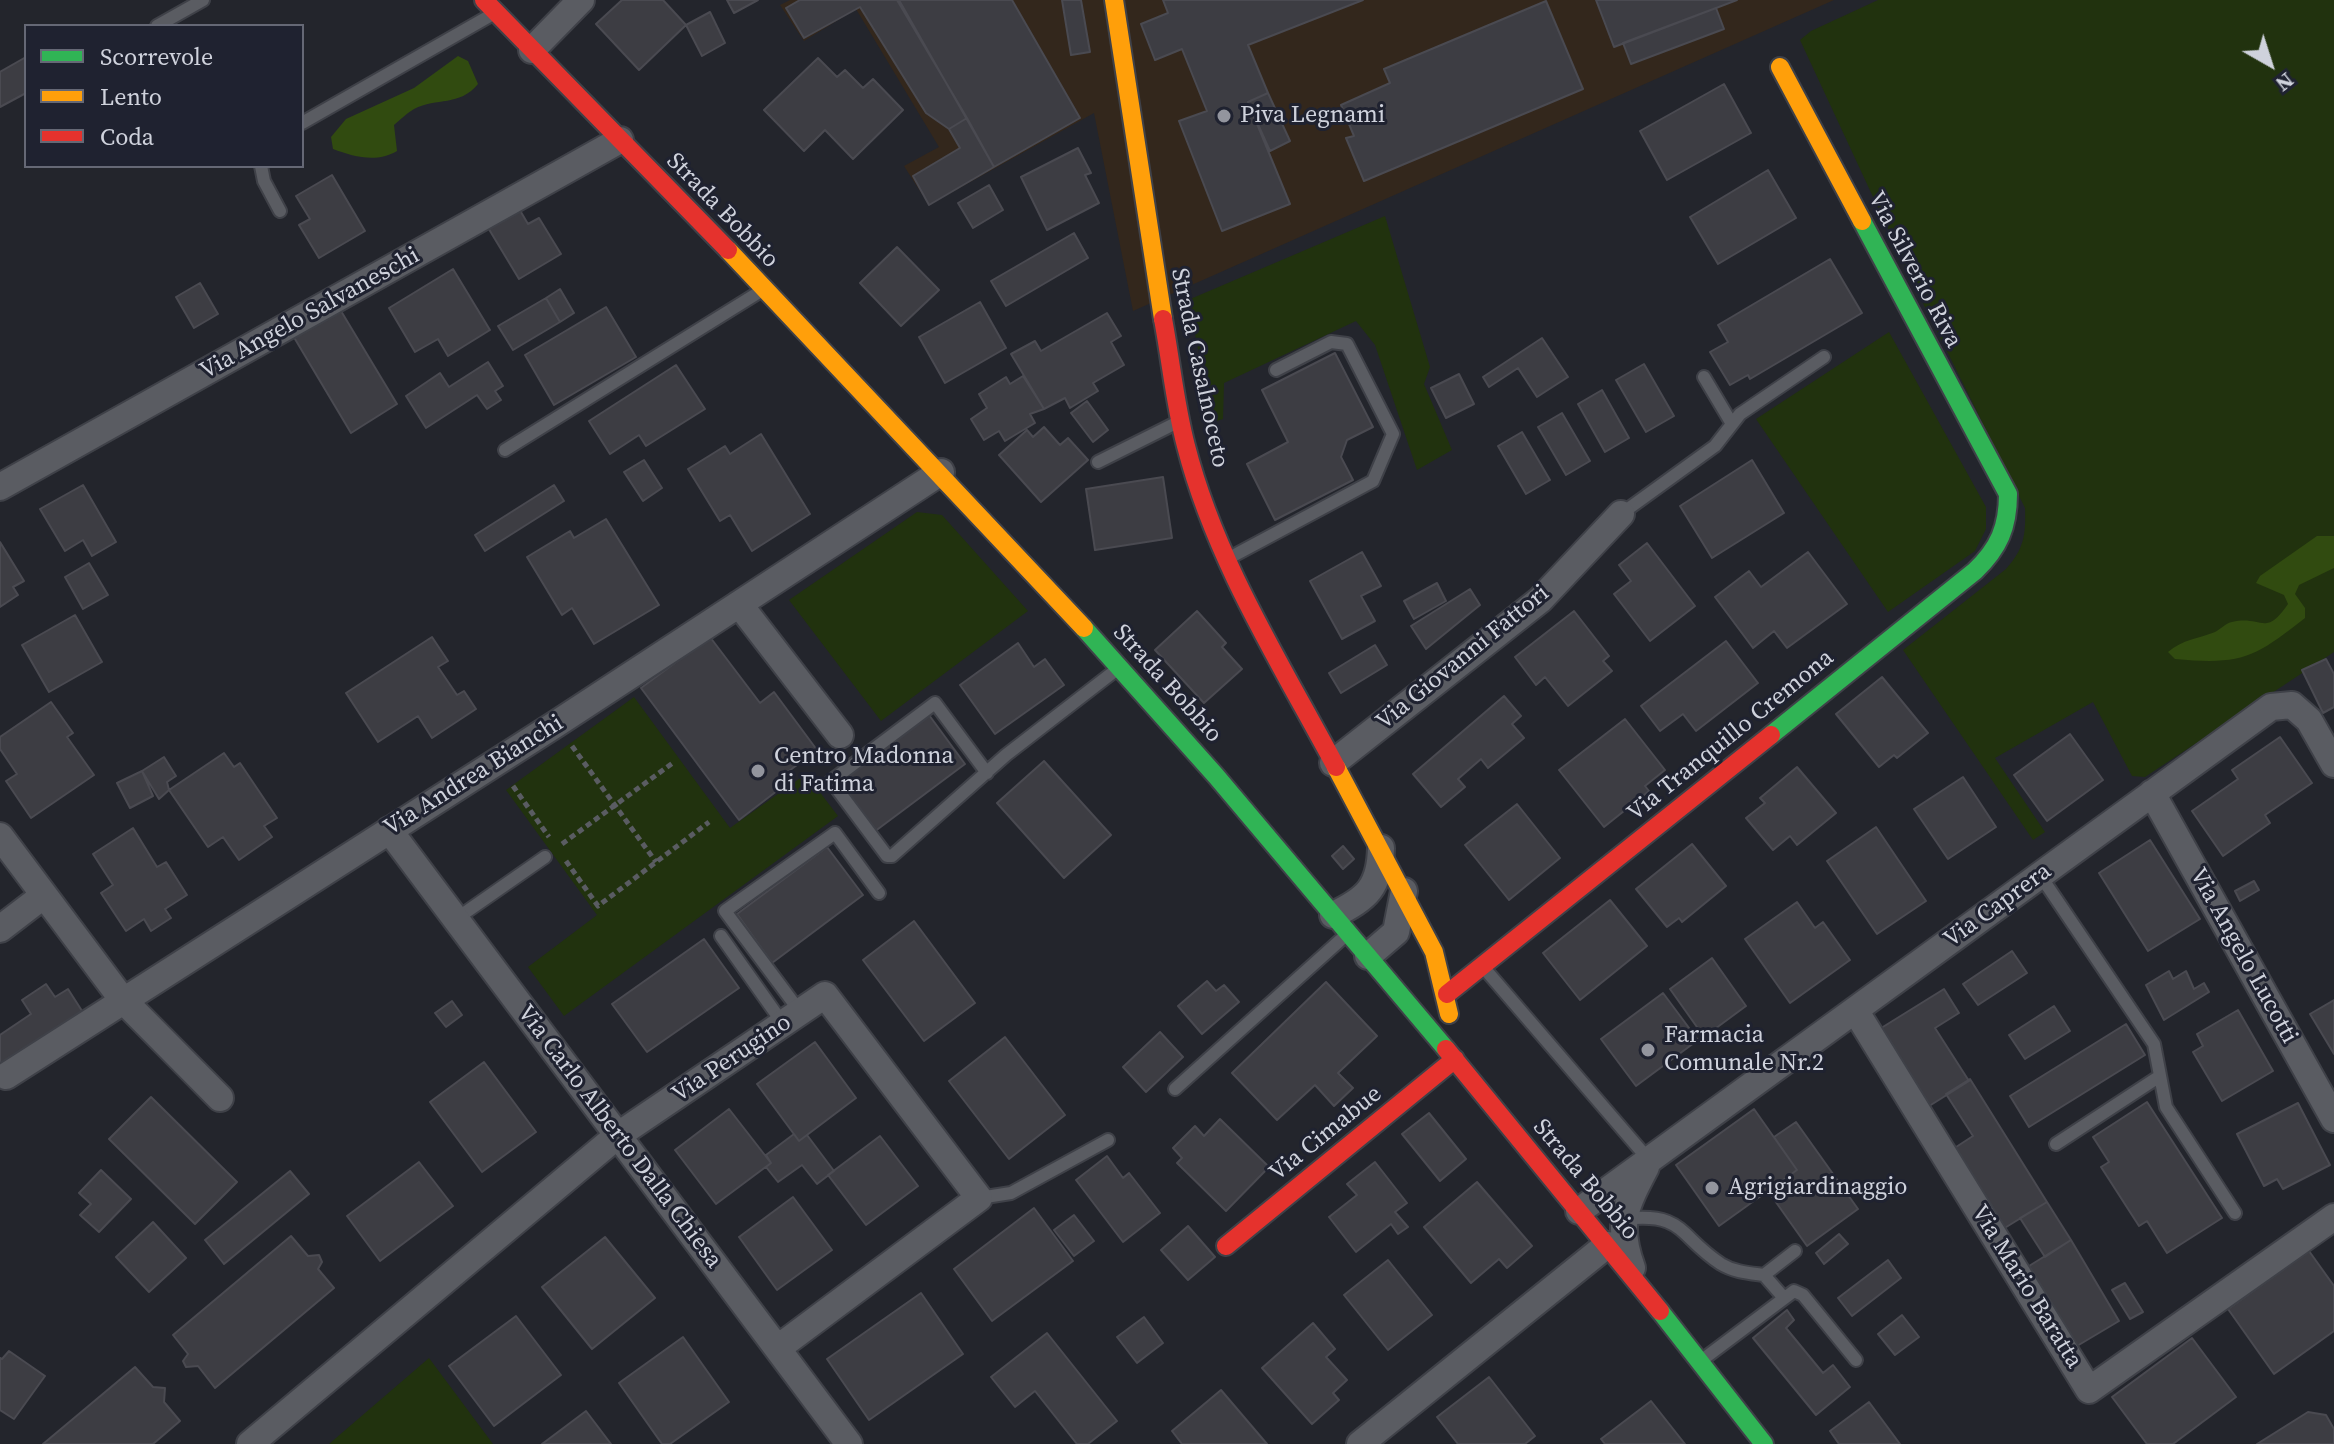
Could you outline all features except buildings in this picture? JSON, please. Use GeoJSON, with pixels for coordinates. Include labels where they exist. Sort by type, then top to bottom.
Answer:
{"type":"FeatureCollection","features":[{"type":"Feature","properties":{"kind":"street"},"geometry":{"type":"LineString","coordinates":[[532,50],[581,0]]}},
{"type":"Feature","properties":{"kind":"street","name":"Strada Casalnoceto"},"geometry":{"type":"LineString","coordinates":[[1114,0],[1182,420],[1204,501],[1228,559],[1434,952],[1447,994],[1455,1059]]}},
{"type":"Feature","properties":{"kind":"street","name":"Strada Bobbio"},"geometry":{"type":"LineString","coordinates":[[490,6],[941,472],[1120,667],[1455,1059],[1635,1277],[1764,1444]]}},
{"type":"Feature","properties":{"kind":"street","name":"Via Silverio Riva"},"geometry":{"type":"LineString","coordinates":[[1780,67],[2008,494]]}},
{"type":"Feature","properties":{"kind":"street","name":"Via Angelo Salvaneschi"},"geometry":{"type":"LineString","coordinates":[[0,487],[620,140]]}},
{"type":"Feature","properties":{"kind":"street","name":"Via Andrea Bianchi"},"geometry":{"type":"LineString","coordinates":[[6,1076],[122,999],[496,763],[941,472]]}},
{"type":"Feature","properties":{"kind":"street","name":"Via Tranquillo Cremona"},"geometry":{"type":"LineString","coordinates":[[1447,994],[1993,555],[2004,535],[2008,494]]}},
{"type":"Feature","properties":{"kind":"street","name":"Via Giovanni Fattori"},"geometry":{"type":"LineString","coordinates":[[1333,763],[1540,600],[1621,514]]}},
{"type":"Feature","properties":{"kind":"street"},"geometry":{"type":"LineString","coordinates":[[739,604],[840,735]]}},
{"type":"Feature","properties":{"kind":"street","name":"Via Caprera"},"geometry":{"type":"LineString","coordinates":[[1579,1211],[2271,707],[2292,705],[2309,720],[2332,756]]}},
{"type":"Feature","properties":{"kind":"street","name":"Via Angelo Lucotti"},"geometry":{"type":"LineString","coordinates":[[2152,793],[2334,1119]]}},
{"type":"Feature","properties":{"kind":"street","name":"Via Carlo Alberto Dalla Chiesa"},"geometry":{"type":"LineString","coordinates":[[389,830],[849,1444]]}},
{"type":"Feature","properties":{"kind":"street"},"geometry":{"type":"LineString","coordinates":[[0,836],[122,999],[220,1098]]}},
{"type":"Feature","properties":{"kind":"street"},"geometry":{"type":"LineString","coordinates":[[1341,924],[1381,873],[1381,848]]}},
{"type":"Feature","properties":{"kind":"street"},"geometry":{"type":"LineString","coordinates":[[1368,956],[1396,932],[1404,891]]}},
{"type":"Feature","properties":{"kind":"street"},"geometry":{"type":"LineString","coordinates":[[0,929],[43,896]]}},
{"type":"Feature","properties":{"kind":"street","name":"Via Perugino"},"geometry":{"type":"LineString","coordinates":[[250,1444],[617,1136],[825,995],[979,1198]]}},
{"type":"Feature","properties":{"kind":"street","name":"Via Mario Baratta"},"geometry":{"type":"LineString","coordinates":[[1855,1010],[2089,1390],[2334,1217]]}},
{"type":"Feature","properties":{"kind":"street","name":"Via Cimabue"},"geometry":{"type":"LineString","coordinates":[[1226,1246],[1455,1059]]}},
{"type":"Feature","properties":{"kind":"street","name":"Via Caprera"},"geometry":{"type":"LineString","coordinates":[[1635,1277],[1622,1240],[1625,1207],[1649,1160]]}},
{"type":"Feature","properties":{"kind":"street"},"geometry":{"type":"LineString","coordinates":[[778,1348],[979,1198]]}},
{"type":"Feature","properties":{"kind":"street"},"geometry":{"type":"LineString","coordinates":[[1360,1444],[1607,1245]]}},
{"type":"Feature","properties":{"kind":"lane"},"geometry":{"type":"LineString","coordinates":[[161,24],[203,0]]}},
{"type":"Feature","properties":{"kind":"lane"},"geometry":{"type":"LineString","coordinates":[[304,122],[490,6]]}},
{"type":"Feature","properties":{"kind":"lane"},"geometry":{"type":"LineString","coordinates":[[261,168],[264,181],[280,211]]}},
{"type":"Feature","properties":{"kind":"lane"},"geometry":{"type":"LineString","coordinates":[[505,450],[763,289]]}},
{"type":"Feature","properties":{"kind":"lane"},"geometry":{"type":"LineString","coordinates":[[1228,559],[1373,481],[1393,434],[1347,344],[1331,342],[1276,370]]}},
{"type":"Feature","properties":{"kind":"lane"},"geometry":{"type":"LineString","coordinates":[[1621,514],[1715,446],[1740,414],[1824,357]]}},
{"type":"Feature","properties":{"kind":"lane"},"geometry":{"type":"LineString","coordinates":[[1704,377],[1732,424]]}},
{"type":"Feature","properties":{"kind":"lane"},"geometry":{"type":"LineString","coordinates":[[1098,462],[1182,420]]}},
{"type":"Feature","properties":{"kind":"lane"},"geometry":{"type":"LineString","coordinates":[[987,773],[935,703],[831,781],[887,856],[892,856],[987,773],[1120,667]]}},
{"type":"Feature","properties":{"kind":"lane"},"geometry":{"type":"LineString","coordinates":[[793,1019],[725,911],[835,833],[879,893]]}},
{"type":"Feature","properties":{"kind":"lane"},"geometry":{"type":"LineString","coordinates":[[456,919],[545,857]]}},
{"type":"Feature","properties":{"kind":"lane"},"geometry":{"type":"LineString","coordinates":[[2040,875],[2154,1044],[2166,1107],[2235,1213]]}},
{"type":"Feature","properties":{"kind":"lane"},"geometry":{"type":"LineString","coordinates":[[1175,1089],[1341,924]]}},
{"type":"Feature","properties":{"kind":"lane"},"geometry":{"type":"LineString","coordinates":[[721,936],[793,1019]]}},
{"type":"Feature","properties":{"kind":"lane"},"geometry":{"type":"LineString","coordinates":[[1482,966],[1649,1160]]}},
{"type":"Feature","properties":{"kind":"lane"},"geometry":{"type":"LineString","coordinates":[[2056,1144],[2160,1076]]}},
{"type":"Feature","properties":{"kind":"lane"},"geometry":{"type":"LineString","coordinates":[[979,1198],[1011,1193],[1108,1140]]}},
{"type":"Feature","properties":{"kind":"lane"},"geometry":{"type":"LineString","coordinates":[[1624,1219],[1648,1216],[1670,1221],[1722,1264],[1764,1275],[1784,1298]]}},
{"type":"Feature","properties":{"kind":"lane"},"geometry":{"type":"LineString","coordinates":[[1764,1275],[1795,1251]]}},
{"type":"Feature","properties":{"kind":"lane"},"geometry":{"type":"LineString","coordinates":[[1700,1362],[1794,1291],[1803,1295],[1856,1360]]}},
{"type":"Feature","properties":{"kind":"path"},"geometry":{"type":"LineString","coordinates":[[556,724],[656,862]]}},
{"type":"Feature","properties":{"kind":"path"},"geometry":{"type":"LineString","coordinates":[[545,857],[674,762]]}},
{"type":"Feature","properties":{"kind":"path"},"geometry":{"type":"LineString","coordinates":[[496,763],[598,906],[709,822]]}},
{"type":"Feature","properties":{"kind":"shaded area"},"geometry":{"type":"Polygon","coordinates":[[[790,0],[1834,0],[1133,311],[1094,113],[929,205],[904,166],[939,147],[856,9],[804,41],[780,5],[790,0]]]}},
{"type":"Feature","properties":{"kind":"green space"},"geometry":{"type":"Polygon","coordinates":[[[1878,0],[2334,0],[2334,652],[2145,777],[2132,776],[2093,702],[1995,758],[2045,832],[2033,840],[1903,650],[2006,569],[2023,541],[2025,508],[1914,285],[1800,40],[1811,31],[1878,0]]]}},
{"type":"Feature","properties":{"kind":"green space"},"geometry":{"type":"Polygon","coordinates":[[[458,56],[468,61],[478,84],[463,96],[423,105],[406,115],[394,125],[397,151],[382,157],[365,158],[333,149],[331,137],[346,119],[414,88],[458,56]]]}},
{"type":"Feature","properties":{"kind":"green space"},"geometry":{"type":"Polygon","coordinates":[[[1385,216],[1430,367],[1424,384],[1452,450],[1417,470],[1375,345],[1356,321],[1224,383],[1223,419],[1213,422],[1188,300],[1385,216]]]}},
{"type":"Feature","properties":{"kind":"green space"},"geometry":{"type":"Polygon","coordinates":[[[1889,332],[1986,507],[1986,529],[1975,551],[1888,612],[1756,419],[1889,332]]]}},
{"type":"Feature","properties":{"kind":"green space"},"geometry":{"type":"Polygon","coordinates":[[[917,512],[942,515],[1028,611],[881,721],[789,600],[917,512]]]}},
{"type":"Feature","properties":{"kind":"green space"},"geometry":{"type":"Polygon","coordinates":[[[2317,536],[2334,536],[2334,568],[2299,585],[2295,594],[2305,608],[2305,618],[2273,642],[2246,656],[2198,661],[2175,659],[2168,652],[2230,623],[2268,623],[2274,620],[2288,604],[2284,595],[2256,583],[2260,576],[2317,536]]]}},
{"type":"Feature","properties":{"kind":"green space"},"geometry":{"type":"Polygon","coordinates":[[[634,697],[730,828],[806,774],[838,816],[564,1016],[528,967],[597,915],[506,790],[634,697]]]}},
{"type":"Feature","properties":{"kind":"green space"},"geometry":{"type":"Polygon","coordinates":[[[429,1358],[493,1444],[329,1444],[429,1358]]]}},
{"type":"Feature","properties":{"kind":"traffic: fast"},"geometry":{"type":"LineString","coordinates":[[1771,735],[1975,571],[1996,545],[2006,517],[2008,494],[1862,221]]}},
{"type":"Feature","properties":{"kind":"traffic: fast"},"geometry":{"type":"LineString","coordinates":[[1084,628],[1216,776],[1446,1049]]}},
{"type":"Feature","properties":{"kind":"traffic: fast"},"geometry":{"type":"LineString","coordinates":[[1660,1311],[1764,1444]]}},
{"type":"Feature","properties":{"kind":"traffic: slow"},"geometry":{"type":"LineString","coordinates":[[1114,0],[1163,319]]}},
{"type":"Feature","properties":{"kind":"traffic: slow"},"geometry":{"type":"LineString","coordinates":[[1780,67],[1862,221]]}},
{"type":"Feature","properties":{"kind":"traffic: slow"},"geometry":{"type":"LineString","coordinates":[[728,250],[1084,628]]}},
{"type":"Feature","properties":{"kind":"traffic: slow"},"geometry":{"type":"LineString","coordinates":[[1336,767],[1434,952],[1449,1014]]}},
{"type":"Feature","properties":{"kind":"traffic: jam"},"geometry":{"type":"LineString","coordinates":[[484,0],[728,250]]}},
{"type":"Feature","properties":{"kind":"traffic: jam"},"geometry":{"type":"LineString","coordinates":[[1163,319],[1182,430],[1214,530],[1251,611],[1336,767]]}},
{"type":"Feature","properties":{"kind":"traffic: jam"},"geometry":{"type":"LineString","coordinates":[[1447,994],[1771,735]]}},
{"type":"Feature","properties":{"kind":"traffic: jam"},"geometry":{"type":"LineString","coordinates":[[1446,1049],[1660,1311]]}},
{"type":"Feature","properties":{"kind":"traffic: jam"},"geometry":{"type":"LineString","coordinates":[[1226,1246],[1455,1059]]}},
{"type":"Feature","properties":{"kind":"place","name":"Piva Legnami"},"geometry":{"type":"Point","coordinates":[1224,116]}},
{"type":"Feature","properties":{"kind":"place","name":"Centro Madonna di Fatima"},"geometry":{"type":"Point","coordinates":[758,771]}},
{"type":"Feature","properties":{"kind":"place","name":"Farmacia Comunale Nr.2"},"geometry":{"type":"Point","coordinates":[1648,1050]}},
{"type":"Feature","properties":{"kind":"place","name":"Agrigiardinaggio"},"geometry":{"type":"Point","coordinates":[1712,1188]}}]}
